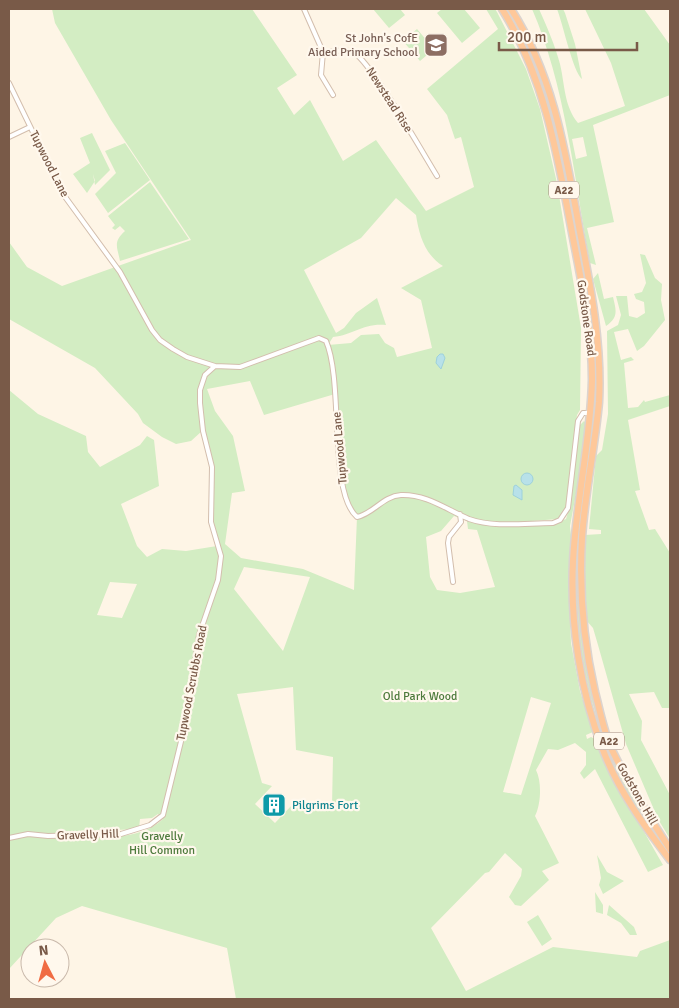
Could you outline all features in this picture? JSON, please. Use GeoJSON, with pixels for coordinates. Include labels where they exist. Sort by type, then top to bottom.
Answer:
{"type":"FeatureCollection","features":[{"type":"Feature","properties":{"kind":"highway","name":"Godstone Road"},"geometry":{"type":"LineString","coordinates":[[502,9],[520,42],[541,92],[558,160],[590,338],[592,381],[590,413],[573,560],[576,640]]}},
{"type":"Feature","properties":{"kind":"highway","name":"Godstone Road"},"geometry":{"type":"LineString","coordinates":[[512,9],[539,64],[558,122],[597,329],[600,380],[596,435],[582,535],[581,596],[583,620]]}},
{"type":"Feature","properties":{"kind":"highway","name":"Godstone Hill"},"geometry":{"type":"LineString","coordinates":[[583,620],[588,663],[599,710],[612,749],[642,805],[670,849]]}},
{"type":"Feature","properties":{"kind":"highway","name":"Godstone Hill"},"geometry":{"type":"LineString","coordinates":[[576,640],[590,710],[603,751],[632,807],[670,860]]}},
{"type":"Feature","properties":{"kind":"street"},"geometry":{"type":"LineString","coordinates":[[304,9],[322,52],[321,74],[333,95]]}},
{"type":"Feature","properties":{"kind":"street","name":"Newstead Rise"},"geometry":{"type":"LineString","coordinates":[[322,52],[354,52],[360,58],[376,79],[438,176]]}},
{"type":"Feature","properties":{"kind":"street","name":"Tupwood Lane"},"geometry":{"type":"LineString","coordinates":[[9,86],[63,194],[120,272],[152,330],[160,340],[173,349],[202,363],[240,368],[322,338],[328,346],[333,377],[341,479],[350,510],[357,517],[363,516],[381,502],[402,495],[430,500],[470,519],[501,524],[553,523],[560,520],[568,508],[572,487],[578,421],[583,413],[590,413]]}},
{"type":"Feature","properties":{"kind":"street"},"geometry":{"type":"LineString","coordinates":[[9,137],[30,127]]}},
{"type":"Feature","properties":{"kind":"street"},"geometry":{"type":"LineString","coordinates":[[202,363],[205,375],[215,366]]}},
{"type":"Feature","properties":{"kind":"street","name":"Tupwood Scrubbs Road"},"geometry":{"type":"LineString","coordinates":[[163,815],[186,721],[199,635],[218,580],[221,556],[211,522],[212,467],[202,430],[200,390],[205,375]]}},
{"type":"Feature","properties":{"kind":"street"},"geometry":{"type":"LineString","coordinates":[[453,582],[448,543],[449,537],[461,522],[460,514]]}},
{"type":"Feature","properties":{"kind":"street","name":"Gravelly Hill"},"geometry":{"type":"LineString","coordinates":[[9,838],[28,834],[48,836],[121,834],[150,824],[163,815]]}},
{"type":"Feature","properties":{"kind":"green space"},"geometry":{"type":"Polygon","coordinates":[[[52,9],[252,9],[297,75],[277,88],[294,115],[310,100],[343,161],[376,140],[426,211],[474,187],[461,137],[455,139],[447,115],[427,89],[498,29],[486,9],[495,9],[497,12],[526,69],[540,109],[557,183],[581,328],[580,410],[577,415],[567,507],[559,519],[531,521],[534,524],[550,525],[566,519],[570,506],[580,425],[584,421],[586,423],[581,467],[570,526],[572,545],[569,590],[571,643],[580,691],[593,732],[586,735],[587,739],[591,737],[597,740],[603,760],[663,865],[648,872],[595,769],[584,779],[580,773],[586,765],[586,752],[575,743],[558,750],[548,749],[536,770],[540,793],[539,805],[535,816],[559,863],[542,871],[549,880],[521,906],[515,905],[509,897],[521,876],[522,869],[505,853],[489,872],[485,873],[431,928],[466,991],[553,947],[637,957],[640,951],[670,940],[670,999],[236,999],[227,948],[82,906],[56,918],[38,938],[20,938],[20,957],[9,969],[9,390],[38,414],[86,436],[88,452],[100,467],[140,445],[147,436],[154,440],[159,486],[121,504],[137,546],[147,557],[162,549],[186,551],[217,546],[211,522],[212,467],[202,431],[191,441],[176,444],[162,437],[143,423],[138,414],[95,368],[9,319],[9,242],[27,267],[62,286],[191,240],[111,120],[55,23],[52,9]],[[396,198],[361,238],[304,270],[336,333],[344,328],[356,313],[377,298],[386,325],[364,327],[333,337],[328,345],[351,343],[361,335],[379,334],[385,343],[394,348],[397,357],[432,348],[421,300],[401,288],[443,266],[427,250],[419,230],[416,215],[396,198]],[[250,381],[207,389],[215,411],[233,436],[245,491],[232,493],[225,544],[241,558],[303,569],[354,590],[357,517],[344,493],[340,477],[335,394],[264,415],[250,381]],[[454,516],[441,531],[426,537],[430,577],[437,590],[460,593],[495,587],[477,530],[468,529],[467,521],[454,516]],[[244,567],[234,589],[283,651],[310,577],[244,567]],[[110,582],[97,615],[122,618],[137,584],[110,582]],[[293,687],[237,694],[262,783],[272,786],[255,804],[275,823],[292,805],[332,806],[333,757],[296,750],[293,687]],[[531,697],[503,792],[521,795],[551,703],[531,697]],[[158,814],[152,818],[140,819],[139,829],[66,832],[67,839],[130,835],[153,826],[163,819],[158,814]]]}},
{"type":"Feature","properties":{"kind":"green space"},"geometry":{"type":"Polygon","coordinates":[[[373,9],[400,9],[405,15],[389,28],[373,9]]]}},
{"type":"Feature","properties":{"kind":"green space"},"geometry":{"type":"Polygon","coordinates":[[[442,9],[464,9],[480,28],[462,43],[437,13],[442,9]]]}},
{"type":"Feature","properties":{"kind":"green space"},"geometry":{"type":"Polygon","coordinates":[[[505,9],[509,9],[512,14],[542,79],[559,134],[593,322],[597,357],[596,393],[579,557],[580,617],[588,676],[604,734],[615,762],[634,797],[670,852],[670,856],[630,797],[609,755],[591,699],[582,660],[576,612],[575,569],[594,395],[595,361],[591,322],[548,108],[539,78],[521,35],[505,9]]]}},
{"type":"Feature","properties":{"kind":"green space"},"geometry":{"type":"Polygon","coordinates":[[[532,9],[539,9],[551,36],[560,64],[567,102],[578,123],[625,106],[611,63],[585,9],[644,9],[670,45],[670,95],[593,125],[614,222],[587,228],[596,265],[590,263],[568,134],[544,39],[532,9]],[[583,137],[572,139],[576,159],[587,156],[583,137]]]}},
{"type":"Feature","properties":{"kind":"green space"},"geometry":{"type":"Polygon","coordinates":[[[557,9],[563,9],[565,13],[575,44],[582,79],[575,67],[557,9]]]}},
{"type":"Feature","properties":{"kind":"green space"},"geometry":{"type":"Polygon","coordinates":[[[417,29],[434,49],[420,61],[403,41],[417,29]]]}},
{"type":"Feature","properties":{"kind":"green space"},"geometry":{"type":"Polygon","coordinates":[[[92,133],[110,170],[95,185],[94,182],[87,193],[73,174],[90,163],[80,138],[92,133]]]}},
{"type":"Feature","properties":{"kind":"green space"},"geometry":{"type":"Polygon","coordinates":[[[125,143],[150,180],[108,213],[95,194],[116,173],[105,151],[125,143]]]}},
{"type":"Feature","properties":{"kind":"green space"},"geometry":{"type":"Polygon","coordinates":[[[150,182],[189,239],[120,261],[117,241],[125,231],[120,226],[115,230],[112,228],[115,225],[108,216],[150,182]]]}},
{"type":"Feature","properties":{"kind":"green space"},"geometry":{"type":"Polygon","coordinates":[[[640,254],[645,255],[655,278],[662,284],[661,300],[665,320],[644,346],[637,351],[628,329],[614,332],[621,360],[631,357],[634,360],[624,363],[628,408],[638,407],[644,400],[645,402],[670,395],[670,406],[628,420],[640,490],[635,491],[649,530],[655,529],[670,553],[670,708],[662,708],[654,692],[629,694],[642,721],[641,740],[670,795],[670,839],[658,819],[626,744],[593,628],[586,620],[583,579],[585,535],[601,534],[601,530],[589,529],[596,456],[602,450],[608,414],[607,331],[618,325],[621,315],[616,296],[627,296],[629,316],[637,318],[645,313],[644,302],[636,299],[634,294],[642,292],[646,283],[640,254]]]}},
{"type":"Feature","properties":{"kind":"green space"},"geometry":{"type":"Polygon","coordinates":[[[598,273],[604,299],[613,297],[615,306],[615,316],[606,326],[593,279],[598,273]]]}},
{"type":"Feature","properties":{"kind":"green space"},"geometry":{"type":"Polygon","coordinates":[[[597,855],[607,872],[624,881],[603,894],[599,885],[601,878],[597,855]]]}},
{"type":"Feature","properties":{"kind":"green space"},"geometry":{"type":"Polygon","coordinates":[[[595,892],[603,905],[603,914],[596,912],[595,892]]]}},
{"type":"Feature","properties":{"kind":"green space"},"geometry":{"type":"Polygon","coordinates":[[[609,905],[634,927],[637,935],[630,935],[621,923],[607,915],[609,905]]]}},
{"type":"Feature","properties":{"kind":"green space"},"geometry":{"type":"Polygon","coordinates":[[[538,915],[552,939],[542,946],[527,922],[538,915]]]}},
{"type":"Feature","properties":{"kind":"water"},"geometry":{"type":"Polygon","coordinates":[[[443,354],[445,358],[441,369],[436,363],[437,357],[443,354]]]}},
{"type":"Feature","properties":{"kind":"water"},"geometry":{"type":"Polygon","coordinates":[[[527,473],[533,479],[527,485],[521,479],[527,473]]]}},
{"type":"Feature","properties":{"kind":"water"},"geometry":{"type":"Polygon","coordinates":[[[516,485],[522,490],[522,500],[513,495],[514,486],[516,485]]]}},
{"type":"Feature","properties":{"kind":"place","name":"St John's CofE Aided Primary School"},"geometry":{"type":"Point","coordinates":[436,45]}},
{"type":"Feature","properties":{"kind":"place","name":"Pilgrims Fort"},"geometry":{"type":"Point","coordinates":[274,805]}},
{"type":"Feature","properties":{"kind":"park label","name":"Old Park Wood"},"geometry":{"type":"Point","coordinates":[420,696]}},
{"type":"Feature","properties":{"kind":"park label","name":"Gravelly Hill Common"},"geometry":{"type":"Point","coordinates":[162,843]}}]}
